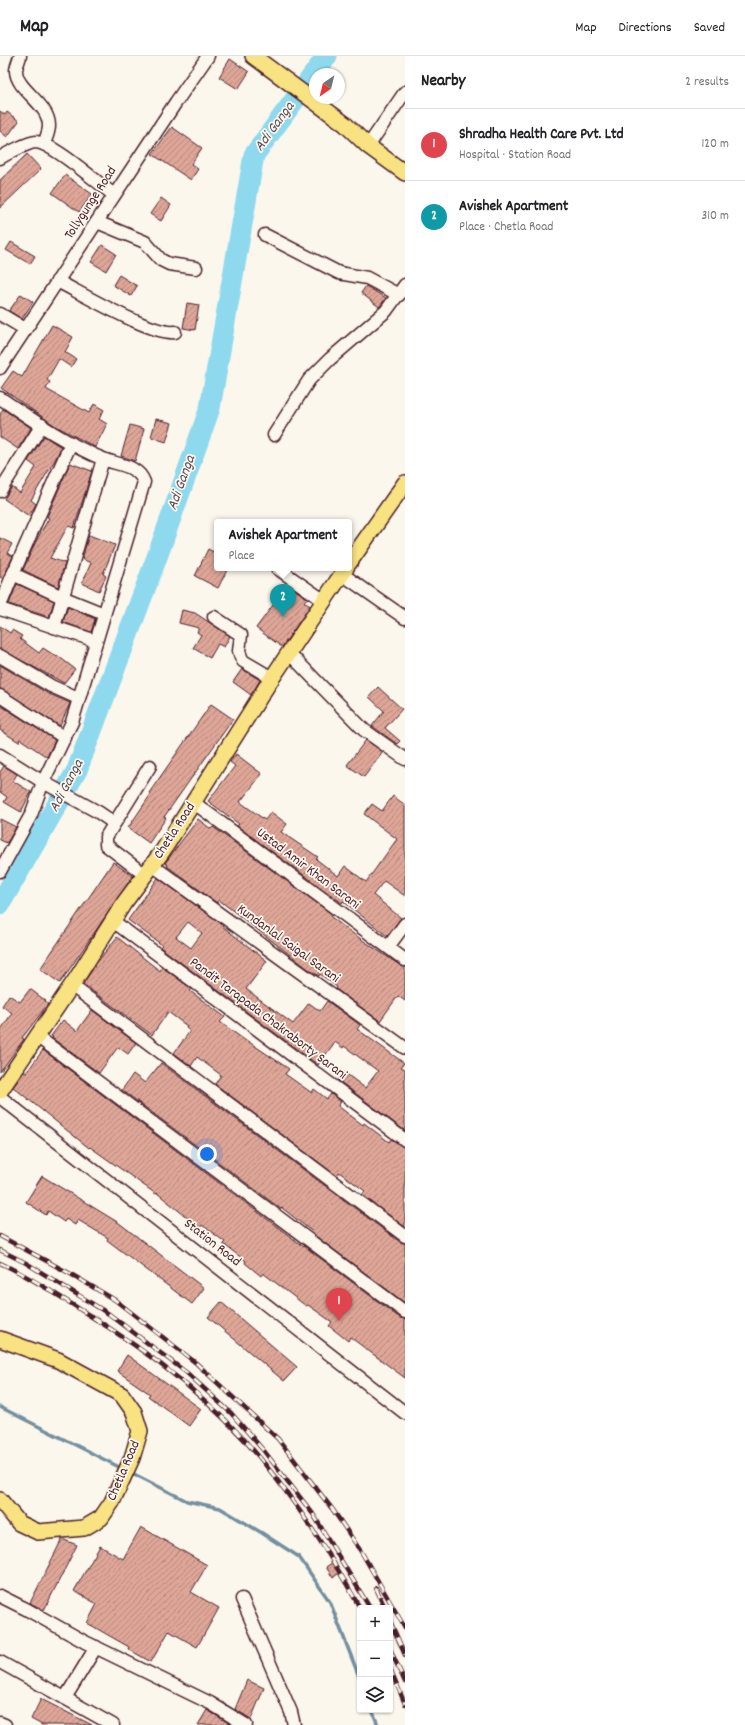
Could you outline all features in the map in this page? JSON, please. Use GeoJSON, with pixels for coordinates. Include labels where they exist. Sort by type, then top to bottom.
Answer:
{"type":"FeatureCollection","features":[{"type":"Feature","properties":{"kind":"main road"},"geometry":{"type":"LineString","coordinates":[[258,59],[345,124],[368,146],[405,173]]}},
{"type":"Feature","properties":{"kind":"main road","name":"Chetla Road"},"geometry":{"type":"LineString","coordinates":[[352,559],[405,483]]}},
{"type":"Feature","properties":{"kind":"main road","name":"Chetla Road"},"geometry":{"type":"LineString","coordinates":[[0,1091],[38,1037],[113,921],[149,870],[272,678],[344,571]]}},
{"type":"Feature","properties":{"kind":"main road","name":"Chetla Road"},"geometry":{"type":"LineString","coordinates":[[0,1339],[58,1360],[122,1395],[134,1412],[140,1431],[132,1458],[112,1502],[101,1518],[84,1528],[38,1532],[19,1523],[0,1500]]}},
{"type":"Feature","properties":{"kind":"street"},"geometry":{"type":"LineString","coordinates":[[20,56],[16,69],[19,81],[34,98],[48,119],[49,126],[44,144]]}},
{"type":"Feature","properties":{"kind":"street","name":"Tollygunge Road"},"geometry":{"type":"LineString","coordinates":[[0,368],[208,56]]}},
{"type":"Feature","properties":{"kind":"street"},"geometry":{"type":"LineString","coordinates":[[368,146],[405,92]]}},
{"type":"Feature","properties":{"kind":"street"},"geometry":{"type":"LineString","coordinates":[[3,152],[35,142],[44,144],[70,161],[114,195]]}},
{"type":"Feature","properties":{"kind":"street"},"geometry":{"type":"LineString","coordinates":[[97,222],[145,242],[161,260],[169,264],[196,268]]}},
{"type":"Feature","properties":{"kind":"street"},"geometry":{"type":"LineString","coordinates":[[265,235],[339,273],[367,278],[402,290],[386,311],[374,323],[330,359],[308,380],[274,435]]}},
{"type":"Feature","properties":{"kind":"street"},"geometry":{"type":"LineString","coordinates":[[57,281],[118,313],[160,331],[169,333],[175,332]]}},
{"type":"Feature","properties":{"kind":"street"},"geometry":{"type":"LineString","coordinates":[[0,314],[25,329]]}},
{"type":"Feature","properties":{"kind":"street"},"geometry":{"type":"LineString","coordinates":[[0,398],[71,443],[103,459],[134,469],[141,474],[144,482],[72,722],[31,815],[0,871]]}},
{"type":"Feature","properties":{"kind":"street"},"geometry":{"type":"LineString","coordinates":[[0,491],[42,425]]}},
{"type":"Feature","properties":{"kind":"street"},"geometry":{"type":"LineString","coordinates":[[0,606],[71,443]]}},
{"type":"Feature","properties":{"kind":"street"},"geometry":{"type":"LineString","coordinates":[[54,627],[103,459]]}},
{"type":"Feature","properties":{"kind":"street"},"geometry":{"type":"LineString","coordinates":[[281,571],[323,600]]}},
{"type":"Feature","properties":{"kind":"street"},"geometry":{"type":"LineString","coordinates":[[350,571],[405,618]]}},
{"type":"Feature","properties":{"kind":"street"},"geometry":{"type":"LineString","coordinates":[[13,574],[62,597],[104,614]]}},
{"type":"Feature","properties":{"kind":"street"},"geometry":{"type":"LineString","coordinates":[[0,609],[96,641]]}},
{"type":"Feature","properties":{"kind":"street"},"geometry":{"type":"LineString","coordinates":[[214,617],[241,635],[239,651],[243,661],[272,678]]}},
{"type":"Feature","properties":{"kind":"street"},"geometry":{"type":"LineString","coordinates":[[289,653],[364,730],[405,759]]}},
{"type":"Feature","properties":{"kind":"street"},"geometry":{"type":"LineString","coordinates":[[0,656],[51,686],[78,698]]}},
{"type":"Feature","properties":{"kind":"street"},"geometry":{"type":"LineString","coordinates":[[0,696],[65,738]]}},
{"type":"Feature","properties":{"kind":"street"},"geometry":{"type":"LineString","coordinates":[[0,755],[45,783],[114,822],[150,766]]}},
{"type":"Feature","properties":{"kind":"street","name":"Ustad Amir Khan Sarani"},"geometry":{"type":"LineString","coordinates":[[193,802],[405,960]]}},
{"type":"Feature","properties":{"kind":"street","name":"Kundanlal Saigal Sarani"},"geometry":{"type":"LineString","coordinates":[[114,822],[106,837],[106,845],[149,870],[405,1048]]}},
{"type":"Feature","properties":{"kind":"street","name":"Pandit Tarapada Chakraborty Sarani"},"geometry":{"type":"LineString","coordinates":[[113,921],[405,1140]]}},
{"type":"Feature","properties":{"kind":"street"},"geometry":{"type":"LineString","coordinates":[[388,947],[405,924]]}},
{"type":"Feature","properties":{"kind":"street"},"geometry":{"type":"LineString","coordinates":[[71,985],[405,1236]]}},
{"type":"Feature","properties":{"kind":"street"},"geometry":{"type":"LineString","coordinates":[[38,1037],[405,1312]]}},
{"type":"Feature","properties":{"kind":"street","name":"Station Road"},"geometry":{"type":"LineString","coordinates":[[0,1097],[405,1413]]}},
{"type":"Feature","properties":{"kind":"street"},"geometry":{"type":"LineString","coordinates":[[0,1596],[96,1648],[210,1703],[246,1725]]}},
{"type":"Feature","properties":{"kind":"street"},"geometry":{"type":"LineString","coordinates":[[242,1599],[291,1712],[294,1725]]}},
{"type":"Feature","properties":{"kind":"street"},"geometry":{"type":"LineString","coordinates":[[65,1698],[96,1648]]}},
{"type":"Feature","properties":{"kind":"street"},"geometry":{"type":"LineString","coordinates":[[0,1662],[113,1725]]}},
{"type":"Feature","properties":{"kind":"street"},"geometry":{"type":"LineString","coordinates":[[0,1723],[5,1725]]}},
{"type":"Feature","properties":{"kind":"building"},"geometry":{"type":"Polygon","coordinates":[[[230,59],[249,72],[238,89],[219,77],[230,59]]]}},
{"type":"Feature","properties":{"kind":"building"},"geometry":{"type":"Polygon","coordinates":[[[0,111],[5,115],[7,112],[19,121],[7,137],[0,131],[0,111]]]}},
{"type":"Feature","properties":{"kind":"building"},"geometry":{"type":"Polygon","coordinates":[[[172,127],[202,148],[191,164],[198,169],[191,180],[152,154],[172,127]]]}},
{"type":"Feature","properties":{"kind":"building"},"geometry":{"type":"Polygon","coordinates":[[[27,154],[41,169],[0,208],[0,180],[27,154]]]}},
{"type":"Feature","properties":{"kind":"building"},"geometry":{"type":"Polygon","coordinates":[[[65,175],[92,194],[79,212],[52,193],[65,175]]]}},
{"type":"Feature","properties":{"kind":"building"},"geometry":{"type":"Polygon","coordinates":[[[161,198],[171,205],[161,221],[150,214],[161,198]]]}},
{"type":"Feature","properties":{"kind":"building"},"geometry":{"type":"Polygon","coordinates":[[[11,242],[35,256],[30,264],[6,250],[11,242]]]}},
{"type":"Feature","properties":{"kind":"building"},"geometry":{"type":"Polygon","coordinates":[[[102,245],[116,254],[106,271],[91,262],[102,245]]]}},
{"type":"Feature","properties":{"kind":"building"},"geometry":{"type":"Polygon","coordinates":[[[119,275],[137,286],[131,296],[113,285],[119,275]]]}},
{"type":"Feature","properties":{"kind":"building"},"geometry":{"type":"Polygon","coordinates":[[[366,286],[386,298],[379,307],[361,293],[366,286]]]}},
{"type":"Feature","properties":{"kind":"building"},"geometry":{"type":"Polygon","coordinates":[[[21,294],[33,302],[22,319],[9,311],[21,294]]]}},
{"type":"Feature","properties":{"kind":"building"},"geometry":{"type":"Polygon","coordinates":[[[187,303],[199,305],[195,330],[183,328],[187,303]]]}},
{"type":"Feature","properties":{"kind":"building"},"geometry":{"type":"Polygon","coordinates":[[[52,325],[73,337],[65,352],[76,359],[71,367],[59,359],[47,380],[50,382],[46,389],[89,413],[94,404],[104,410],[99,419],[107,424],[95,447],[54,425],[1,388],[13,371],[22,377],[52,325]]]}},
{"type":"Feature","properties":{"kind":"building"},"geometry":{"type":"Polygon","coordinates":[[[3,409],[31,428],[18,449],[0,437],[0,414],[3,409]]]}},
{"type":"Feature","properties":{"kind":"building"},"geometry":{"type":"Polygon","coordinates":[[[156,419],[172,423],[166,442],[151,437],[156,419]]]}},
{"type":"Feature","properties":{"kind":"building"},"geometry":{"type":"Polygon","coordinates":[[[130,425],[144,429],[135,461],[121,456],[130,425]]]}},
{"type":"Feature","properties":{"kind":"building"},"geometry":{"type":"Polygon","coordinates":[[[44,436],[61,447],[31,500],[36,504],[29,516],[4,499],[12,487],[20,493],[36,467],[28,461],[44,436]]]}},
{"type":"Feature","properties":{"kind":"building"},"geometry":{"type":"Polygon","coordinates":[[[70,463],[92,471],[74,528],[68,526],[50,558],[65,563],[58,587],[23,570],[36,541],[49,518],[47,517],[70,463]]]}},
{"type":"Feature","properties":{"kind":"building"},"geometry":{"type":"Polygon","coordinates":[[[89,535],[115,545],[103,574],[106,576],[99,591],[82,583],[91,563],[82,559],[89,535]]]}},
{"type":"Feature","properties":{"kind":"building"},"geometry":{"type":"Polygon","coordinates":[[[0,538],[12,544],[7,553],[13,556],[3,579],[0,577],[0,538]]]}},
{"type":"Feature","properties":{"kind":"building"},"geometry":{"type":"Polygon","coordinates":[[[208,549],[214,552],[214,571],[226,571],[218,588],[195,576],[208,549]]]}},
{"type":"Feature","properties":{"kind":"building"},"geometry":{"type":"Polygon","coordinates":[[[17,584],[54,601],[49,617],[9,604],[17,584]]]}},
{"type":"Feature","properties":{"kind":"building"},"geometry":{"type":"Polygon","coordinates":[[[288,585],[307,598],[304,602],[310,606],[282,647],[256,628],[288,585]]]}},
{"type":"Feature","properties":{"kind":"building"},"geometry":{"type":"Polygon","coordinates":[[[68,607],[95,619],[91,632],[63,622],[68,607]]]}},
{"type":"Feature","properties":{"kind":"building"},"geometry":{"type":"Polygon","coordinates":[[[182,610],[195,613],[230,636],[224,647],[218,644],[210,658],[193,648],[201,635],[197,632],[199,628],[179,623],[182,610]]]}},
{"type":"Feature","properties":{"kind":"building"},"geometry":{"type":"Polygon","coordinates":[[[0,626],[10,633],[12,630],[22,636],[20,639],[39,653],[43,648],[57,657],[58,656],[75,669],[64,683],[0,649],[0,626]]]}},
{"type":"Feature","properties":{"kind":"building"},"geometry":{"type":"Polygon","coordinates":[[[0,665],[47,693],[70,703],[60,726],[0,689],[0,665]]]}},
{"type":"Feature","properties":{"kind":"building"},"geometry":{"type":"Polygon","coordinates":[[[242,669],[260,680],[251,695],[233,682],[242,669]]]}},
{"type":"Feature","properties":{"kind":"building"},"geometry":{"type":"Polygon","coordinates":[[[378,687],[402,709],[385,728],[400,741],[397,744],[372,726],[384,711],[369,697],[378,687]]]}},
{"type":"Feature","properties":{"kind":"building"},"geometry":{"type":"Polygon","coordinates":[[[211,704],[233,719],[164,817],[166,818],[149,843],[128,828],[151,794],[149,793],[211,704]]]}},
{"type":"Feature","properties":{"kind":"building"},"geometry":{"type":"Polygon","coordinates":[[[0,705],[55,740],[47,757],[20,739],[19,742],[0,730],[0,705]]]}},
{"type":"Feature","properties":{"kind":"building"},"geometry":{"type":"Polygon","coordinates":[[[366,740],[383,752],[364,777],[347,765],[366,740]]]}},
{"type":"Feature","properties":{"kind":"building"},"geometry":{"type":"Polygon","coordinates":[[[236,754],[262,774],[240,802],[265,820],[271,812],[287,824],[281,832],[318,857],[316,859],[338,876],[345,866],[366,882],[397,839],[364,814],[372,804],[382,811],[393,796],[405,805],[405,896],[384,881],[373,895],[401,918],[387,936],[343,901],[342,903],[237,826],[239,824],[208,801],[235,766],[230,762],[236,754]]]}},
{"type":"Feature","properties":{"kind":"building"},"geometry":{"type":"Polygon","coordinates":[[[4,766],[17,774],[13,781],[31,792],[21,812],[4,802],[7,797],[0,792],[0,772],[4,766]]]}},
{"type":"Feature","properties":{"kind":"building"},"geometry":{"type":"Polygon","coordinates":[[[0,819],[16,827],[7,843],[0,840],[0,819]]]}},
{"type":"Feature","properties":{"kind":"building"},"geometry":{"type":"Polygon","coordinates":[[[198,819],[211,829],[213,827],[333,915],[331,917],[355,935],[401,966],[405,967],[405,1001],[398,996],[380,1021],[336,989],[337,987],[320,974],[319,976],[307,968],[219,900],[217,903],[167,866],[168,865],[165,863],[198,819]]]}},
{"type":"Feature","properties":{"kind":"building"},"geometry":{"type":"Polygon","coordinates":[[[113,862],[133,876],[60,983],[40,969],[113,862]]]}},
{"type":"Feature","properties":{"kind":"building"},"geometry":{"type":"Polygon","coordinates":[[[158,878],[223,925],[222,926],[267,961],[246,989],[293,1024],[309,1003],[320,1011],[327,1001],[360,1025],[357,1029],[404,1063],[401,1067],[405,1069],[405,1131],[338,1080],[344,1072],[365,1088],[378,1071],[344,1046],[343,1048],[335,1042],[318,1065],[160,947],[162,945],[128,920],[158,878]],[[188,922],[176,937],[191,948],[202,933],[188,922]]]}},
{"type":"Feature","properties":{"kind":"building"},"geometry":{"type":"Polygon","coordinates":[[[117,937],[160,971],[162,967],[192,989],[190,991],[225,1017],[220,1022],[289,1069],[285,1074],[312,1093],[314,1089],[327,1099],[331,1094],[341,1102],[338,1106],[363,1125],[364,1123],[389,1142],[391,1139],[405,1147],[405,1227],[362,1195],[365,1191],[339,1172],[337,1176],[215,1084],[221,1075],[197,1057],[191,1066],[174,1053],[190,1031],[186,1028],[187,1026],[168,1012],[152,1035],[83,984],[117,937]]]}},
{"type":"Feature","properties":{"kind":"building"},"geometry":{"type":"Polygon","coordinates":[[[30,989],[48,1004],[22,1038],[24,1039],[0,1072],[0,1031],[12,1013],[2,1006],[9,995],[20,1002],[30,989]]]}},
{"type":"Feature","properties":{"kind":"building"},"geometry":{"type":"Polygon","coordinates":[[[92,1010],[136,1043],[128,1054],[118,1047],[99,1073],[51,1036],[63,1020],[77,1031],[92,1010]]]}},
{"type":"Feature","properties":{"kind":"building"},"geometry":{"type":"Polygon","coordinates":[[[43,1050],[304,1247],[400,1318],[405,1319],[405,1378],[350,1337],[348,1341],[329,1326],[332,1322],[308,1305],[306,1306],[263,1273],[261,1276],[245,1263],[246,1261],[223,1244],[225,1242],[202,1225],[200,1228],[157,1193],[156,1194],[90,1147],[89,1148],[13,1087],[24,1072],[26,1073],[43,1050]]]}},
{"type":"Feature","properties":{"kind":"building"},"geometry":{"type":"Polygon","coordinates":[[[161,1063],[400,1242],[405,1243],[405,1303],[313,1234],[314,1233],[282,1208],[281,1209],[122,1090],[133,1074],[145,1083],[161,1063]]]}},
{"type":"Feature","properties":{"kind":"building"},"geometry":{"type":"Polygon","coordinates":[[[42,1176],[119,1223],[204,1288],[192,1304],[107,1240],[108,1238],[78,1220],[75,1225],[66,1219],[64,1222],[48,1211],[46,1215],[26,1202],[42,1176]]]}},
{"type":"Feature","properties":{"kind":"building"},"geometry":{"type":"Polygon","coordinates":[[[221,1302],[297,1367],[284,1381],[208,1317],[221,1302]]]}},
{"type":"Feature","properties":{"kind":"building"},"geometry":{"type":"Polygon","coordinates":[[[127,1355],[201,1409],[189,1426],[148,1396],[150,1394],[117,1371],[127,1355]]]}},
{"type":"Feature","properties":{"kind":"building"},"geometry":{"type":"Polygon","coordinates":[[[141,1527],[207,1565],[191,1592],[219,1608],[197,1647],[169,1631],[151,1662],[128,1649],[129,1647],[87,1623],[97,1604],[74,1591],[100,1546],[123,1559],[141,1527]]]}},
{"type":"Feature","properties":{"kind":"building"},"geometry":{"type":"Polygon","coordinates":[[[62,1539],[77,1545],[44,1610],[30,1603],[62,1539]]]}},
{"type":"Feature","properties":{"kind":"building"},"geometry":{"type":"Polygon","coordinates":[[[333,1562],[340,1572],[333,1578],[326,1567],[333,1562]]]}},
{"type":"Feature","properties":{"kind":"building"},"geometry":{"type":"Polygon","coordinates":[[[247,1680],[264,1688],[251,1719],[235,1709],[247,1680]]]}},
{"type":"Feature","properties":{"kind":"building"},"geometry":{"type":"Polygon","coordinates":[[[41,1699],[92,1725],[42,1725],[31,1719],[41,1699]]]}},
{"type":"Feature","properties":{"kind":"building"},"geometry":{"type":"Polygon","coordinates":[[[207,1710],[232,1725],[198,1725],[207,1710]]]}},
{"type":"Feature","properties":{"kind":"waterway","name":"Adi Ganga"},"geometry":{"type":"LineString","coordinates":[[0,904],[77,770],[157,557],[210,408],[254,155],[327,56]]}},
{"type":"Feature","properties":{"kind":"waterway"},"geometry":{"type":"LineString","coordinates":[[0,1407],[123,1469]]}},
{"type":"Feature","properties":{"kind":"waterway"},"geometry":{"type":"LineString","coordinates":[[130,1472],[187,1501],[220,1508],[299,1557],[330,1602],[359,1677]]}},
{"type":"Feature","properties":{"kind":"waterway"},"geometry":{"type":"LineString","coordinates":[[373,1713],[378,1725]]}},
{"type":"Feature","properties":{"kind":"railway"},"geometry":{"type":"LineString","coordinates":[[0,1236],[69,1273],[115,1300],[196,1363],[278,1439],[333,1510],[362,1553],[405,1628]]}},
{"type":"Feature","properties":{"kind":"railway"},"geometry":{"type":"LineString","coordinates":[[0,1250],[26,1263],[109,1314],[187,1373],[231,1413],[264,1451],[313,1514],[368,1605]]}},
{"type":"Feature","properties":{"kind":"railway"},"geometry":{"type":"LineString","coordinates":[[0,1263],[41,1285],[130,1342],[176,1376],[220,1415],[260,1458],[288,1494],[326,1550],[358,1605]]}},
{"type":"Feature","properties":{"kind":"railway"},"geometry":{"type":"LineString","coordinates":[[376,1588],[384,1605]]}},
{"type":"Feature","properties":{"kind":"railway"},"geometry":{"type":"LineString","coordinates":[[393,1628],[405,1655]]}},
{"type":"Feature","properties":{"kind":"railway"},"geometry":{"type":"LineString","coordinates":[[393,1656],[405,1682]]}},
{"type":"Feature","properties":{"kind":"railway"},"geometry":{"type":"LineString","coordinates":[[393,1675],[405,1704]]}},
{"type":"Feature","properties":{"kind":"place","name":"Avishek Apartment"},"geometry":{"type":"Point","coordinates":[283,617]}},
{"type":"Feature","properties":{"kind":"place","name":"Shradha Health Care Pvt. Ltd"},"geometry":{"type":"Point","coordinates":[339,1321]}}]}
